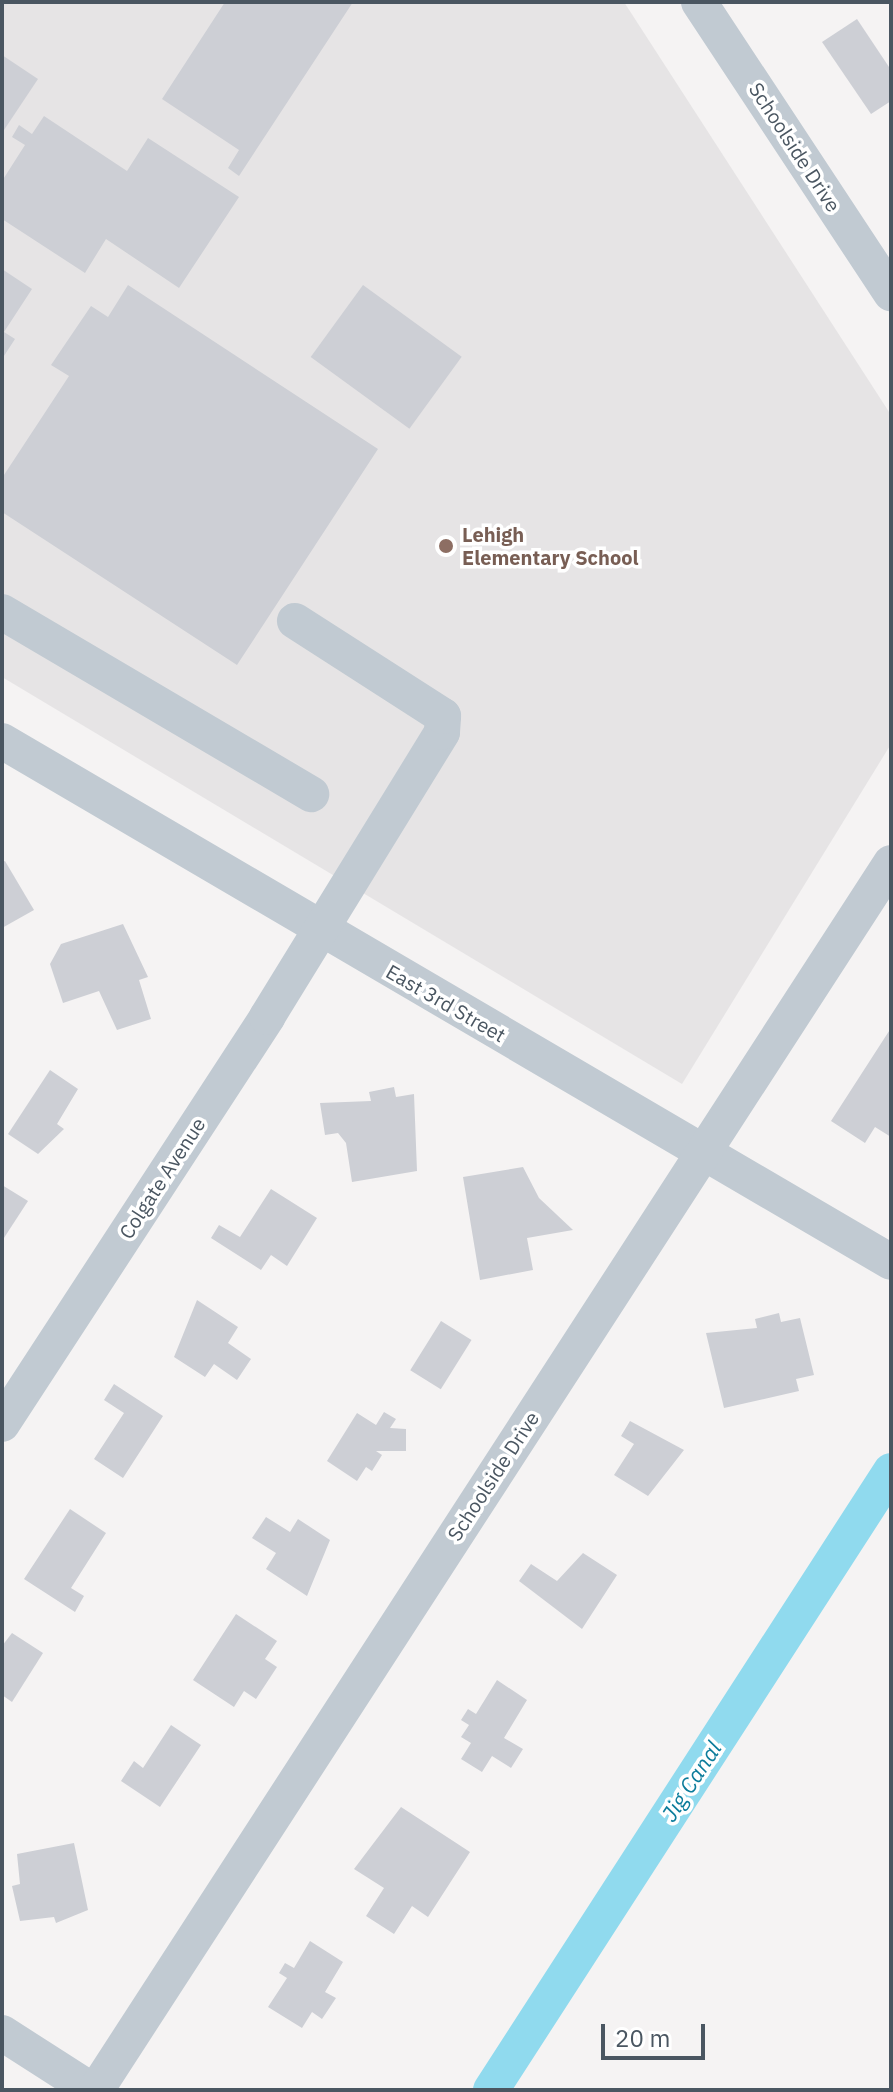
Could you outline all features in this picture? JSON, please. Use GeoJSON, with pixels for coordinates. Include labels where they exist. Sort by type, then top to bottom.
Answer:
{"type":"FeatureCollection","features":[{"type":"Feature","properties":{"kind":"street","name":"Schoolside Drive"},"geometry":{"type":"LineString","coordinates":[[699,2],[891,293]]}},
{"type":"Feature","properties":{"kind":"street"},"geometry":{"type":"LineString","coordinates":[[2,612],[311,794]]}},
{"type":"Feature","properties":{"kind":"street","name":"Colgate Avenue"},"geometry":{"type":"LineString","coordinates":[[2,1424],[321,930],[442,732],[443,716],[295,621]]}},
{"type":"Feature","properties":{"kind":"street","name":"East 3rd Street"},"geometry":{"type":"LineString","coordinates":[[2,741],[891,1262]]}},
{"type":"Feature","properties":{"kind":"street","name":"Schoolside Drive"},"geometry":{"type":"LineString","coordinates":[[93,2090],[891,863]]}},
{"type":"Feature","properties":{"kind":"street"},"geometry":{"type":"LineString","coordinates":[[2,2033],[93,2090]]}},
{"type":"Feature","properties":{"kind":"shaded area","name":"Lehigh Elementary School"},"geometry":{"type":"Polygon","coordinates":[[[2,2],[624,2],[891,415],[891,744],[682,1084],[2,677],[2,2]]]}},
{"type":"Feature","properties":{"kind":"building"},"geometry":{"type":"Polygon","coordinates":[[[225,2],[353,2],[239,176],[228,168],[239,150],[162,99],[225,2]]]}},
{"type":"Feature","properties":{"kind":"building"},"geometry":{"type":"Polygon","coordinates":[[[857,19],[891,70],[891,101],[871,114],[822,42],[857,19]]]}},
{"type":"Feature","properties":{"kind":"building"},"geometry":{"type":"Polygon","coordinates":[[[2,55],[38,79],[2,133],[2,55]]]}},
{"type":"Feature","properties":{"kind":"building"},"geometry":{"type":"Polygon","coordinates":[[[44,116],[127,171],[148,138],[239,197],[179,288],[106,239],[85,273],[2,219],[2,181],[25,145],[12,137],[19,125],[32,134],[44,116]]]}},
{"type":"Feature","properties":{"kind":"building"},"geometry":{"type":"Polygon","coordinates":[[[2,269],[32,289],[4,332],[15,339],[2,359],[2,269]]]}},
{"type":"Feature","properties":{"kind":"building"},"geometry":{"type":"Polygon","coordinates":[[[128,285],[378,449],[237,665],[2,512],[2,478],[69,376],[51,365],[91,306],[108,317],[128,285]]]}},
{"type":"Feature","properties":{"kind":"building"},"geometry":{"type":"Polygon","coordinates":[[[363,285],[462,357],[409,429],[311,357],[363,285]]]}},
{"type":"Feature","properties":{"kind":"building"},"geometry":{"type":"Polygon","coordinates":[[[5,861],[34,910],[2,928],[2,862],[5,861]]]}},
{"type":"Feature","properties":{"kind":"building"},"geometry":{"type":"Polygon","coordinates":[[[123,924],[148,977],[139,980],[151,1019],[117,1030],[99,991],[63,1003],[50,964],[61,944],[123,924]]]}},
{"type":"Feature","properties":{"kind":"building"},"geometry":{"type":"Polygon","coordinates":[[[891,1028],[891,1137],[875,1127],[865,1143],[831,1121],[891,1028]]]}},
{"type":"Feature","properties":{"kind":"building"},"geometry":{"type":"Polygon","coordinates":[[[50,1070],[78,1089],[57,1124],[64,1129],[38,1154],[8,1134],[50,1070]]]}},
{"type":"Feature","properties":{"kind":"building"},"geometry":{"type":"Polygon","coordinates":[[[394,1087],[396,1097],[414,1094],[417,1171],[352,1182],[346,1143],[338,1133],[325,1135],[320,1103],[371,1101],[369,1092],[394,1087]]]}},
{"type":"Feature","properties":{"kind":"building"},"geometry":{"type":"Polygon","coordinates":[[[523,1167],[539,1198],[573,1230],[527,1238],[533,1270],[480,1280],[463,1177],[523,1167]]]}},
{"type":"Feature","properties":{"kind":"building"},"geometry":{"type":"Polygon","coordinates":[[[2,1185],[28,1201],[2,1241],[2,1185]]]}},
{"type":"Feature","properties":{"kind":"building"},"geometry":{"type":"Polygon","coordinates":[[[271,1189],[317,1218],[287,1266],[271,1255],[261,1270],[211,1238],[219,1225],[240,1237],[271,1189]]]}},
{"type":"Feature","properties":{"kind":"building"},"geometry":{"type":"Polygon","coordinates":[[[197,1300],[238,1327],[228,1343],[251,1359],[237,1380],[214,1364],[205,1377],[174,1357],[197,1300]]]}},
{"type":"Feature","properties":{"kind":"building"},"geometry":{"type":"Polygon","coordinates":[[[779,1313],[781,1322],[800,1318],[814,1375],[796,1379],[799,1391],[724,1408],[706,1333],[757,1328],[755,1319],[779,1313]]]}},
{"type":"Feature","properties":{"kind":"building"},"geometry":{"type":"Polygon","coordinates":[[[441,1321],[472,1340],[441,1389],[410,1370],[441,1321]]]}},
{"type":"Feature","properties":{"kind":"building"},"geometry":{"type":"Polygon","coordinates":[[[114,1384],[163,1416],[123,1478],[94,1459],[124,1413],[104,1400],[114,1384]]]}},
{"type":"Feature","properties":{"kind":"building"},"geometry":{"type":"Polygon","coordinates":[[[384,1412],[396,1419],[390,1428],[406,1429],[406,1451],[376,1451],[382,1455],[372,1471],[366,1467],[357,1481],[327,1461],[357,1413],[376,1425],[384,1412]]]}},
{"type":"Feature","properties":{"kind":"building"},"geometry":{"type":"Polygon","coordinates":[[[630,1421],[684,1450],[648,1496],[614,1475],[634,1444],[621,1436],[630,1421]]]}},
{"type":"Feature","properties":{"kind":"building"},"geometry":{"type":"Polygon","coordinates":[[[70,1509],[106,1533],[71,1588],[84,1596],[75,1612],[24,1579],[70,1509]]]}},
{"type":"Feature","properties":{"kind":"building"},"geometry":{"type":"Polygon","coordinates":[[[266,1517],[290,1532],[298,1519],[330,1540],[307,1596],[266,1569],[276,1553],[252,1538],[266,1517]]]}},
{"type":"Feature","properties":{"kind":"building"},"geometry":{"type":"Polygon","coordinates":[[[583,1553],[617,1575],[582,1629],[519,1581],[531,1564],[557,1581],[583,1553]]]}},
{"type":"Feature","properties":{"kind":"building"},"geometry":{"type":"Polygon","coordinates":[[[236,1614],[277,1641],[265,1659],[277,1667],[256,1699],[244,1691],[234,1707],[193,1680],[236,1614]]]}},
{"type":"Feature","properties":{"kind":"building"},"geometry":{"type":"Polygon","coordinates":[[[12,1633],[43,1653],[12,1702],[2,1695],[2,1646],[12,1633]]]}},
{"type":"Feature","properties":{"kind":"building"},"geometry":{"type":"Polygon","coordinates":[[[497,1680],[527,1700],[504,1738],[523,1749],[511,1768],[492,1756],[482,1772],[461,1759],[471,1743],[461,1737],[469,1725],[461,1720],[468,1709],[476,1714],[497,1680]]]}},
{"type":"Feature","properties":{"kind":"building"},"geometry":{"type":"Polygon","coordinates":[[[171,1725],[201,1745],[160,1807],[121,1781],[134,1761],[143,1768],[171,1725]]]}},
{"type":"Feature","properties":{"kind":"building"},"geometry":{"type":"Polygon","coordinates":[[[401,1807],[470,1852],[428,1917],[412,1906],[394,1934],[366,1916],[384,1888],[354,1869],[401,1807]]]}},
{"type":"Feature","properties":{"kind":"building"},"geometry":{"type":"Polygon","coordinates":[[[74,1843],[88,1910],[56,1923],[54,1917],[20,1921],[12,1886],[20,1884],[17,1854],[74,1843]]]}},
{"type":"Feature","properties":{"kind":"building"},"geometry":{"type":"Polygon","coordinates":[[[310,1941],[343,1962],[325,1992],[336,1998],[322,2019],[312,2012],[302,2028],[268,2007],[287,1978],[279,1973],[285,1963],[294,1968],[310,1941]]]}},
{"type":"Feature","properties":{"kind":"waterway","name":"Jig Canal"},"geometry":{"type":"LineString","coordinates":[[491,2090],[891,1471]]}},
{"type":"Feature","properties":{"kind":"place","name":"Lehigh Elementary School"},"geometry":{"type":"Point","coordinates":[446,546]}}]}
